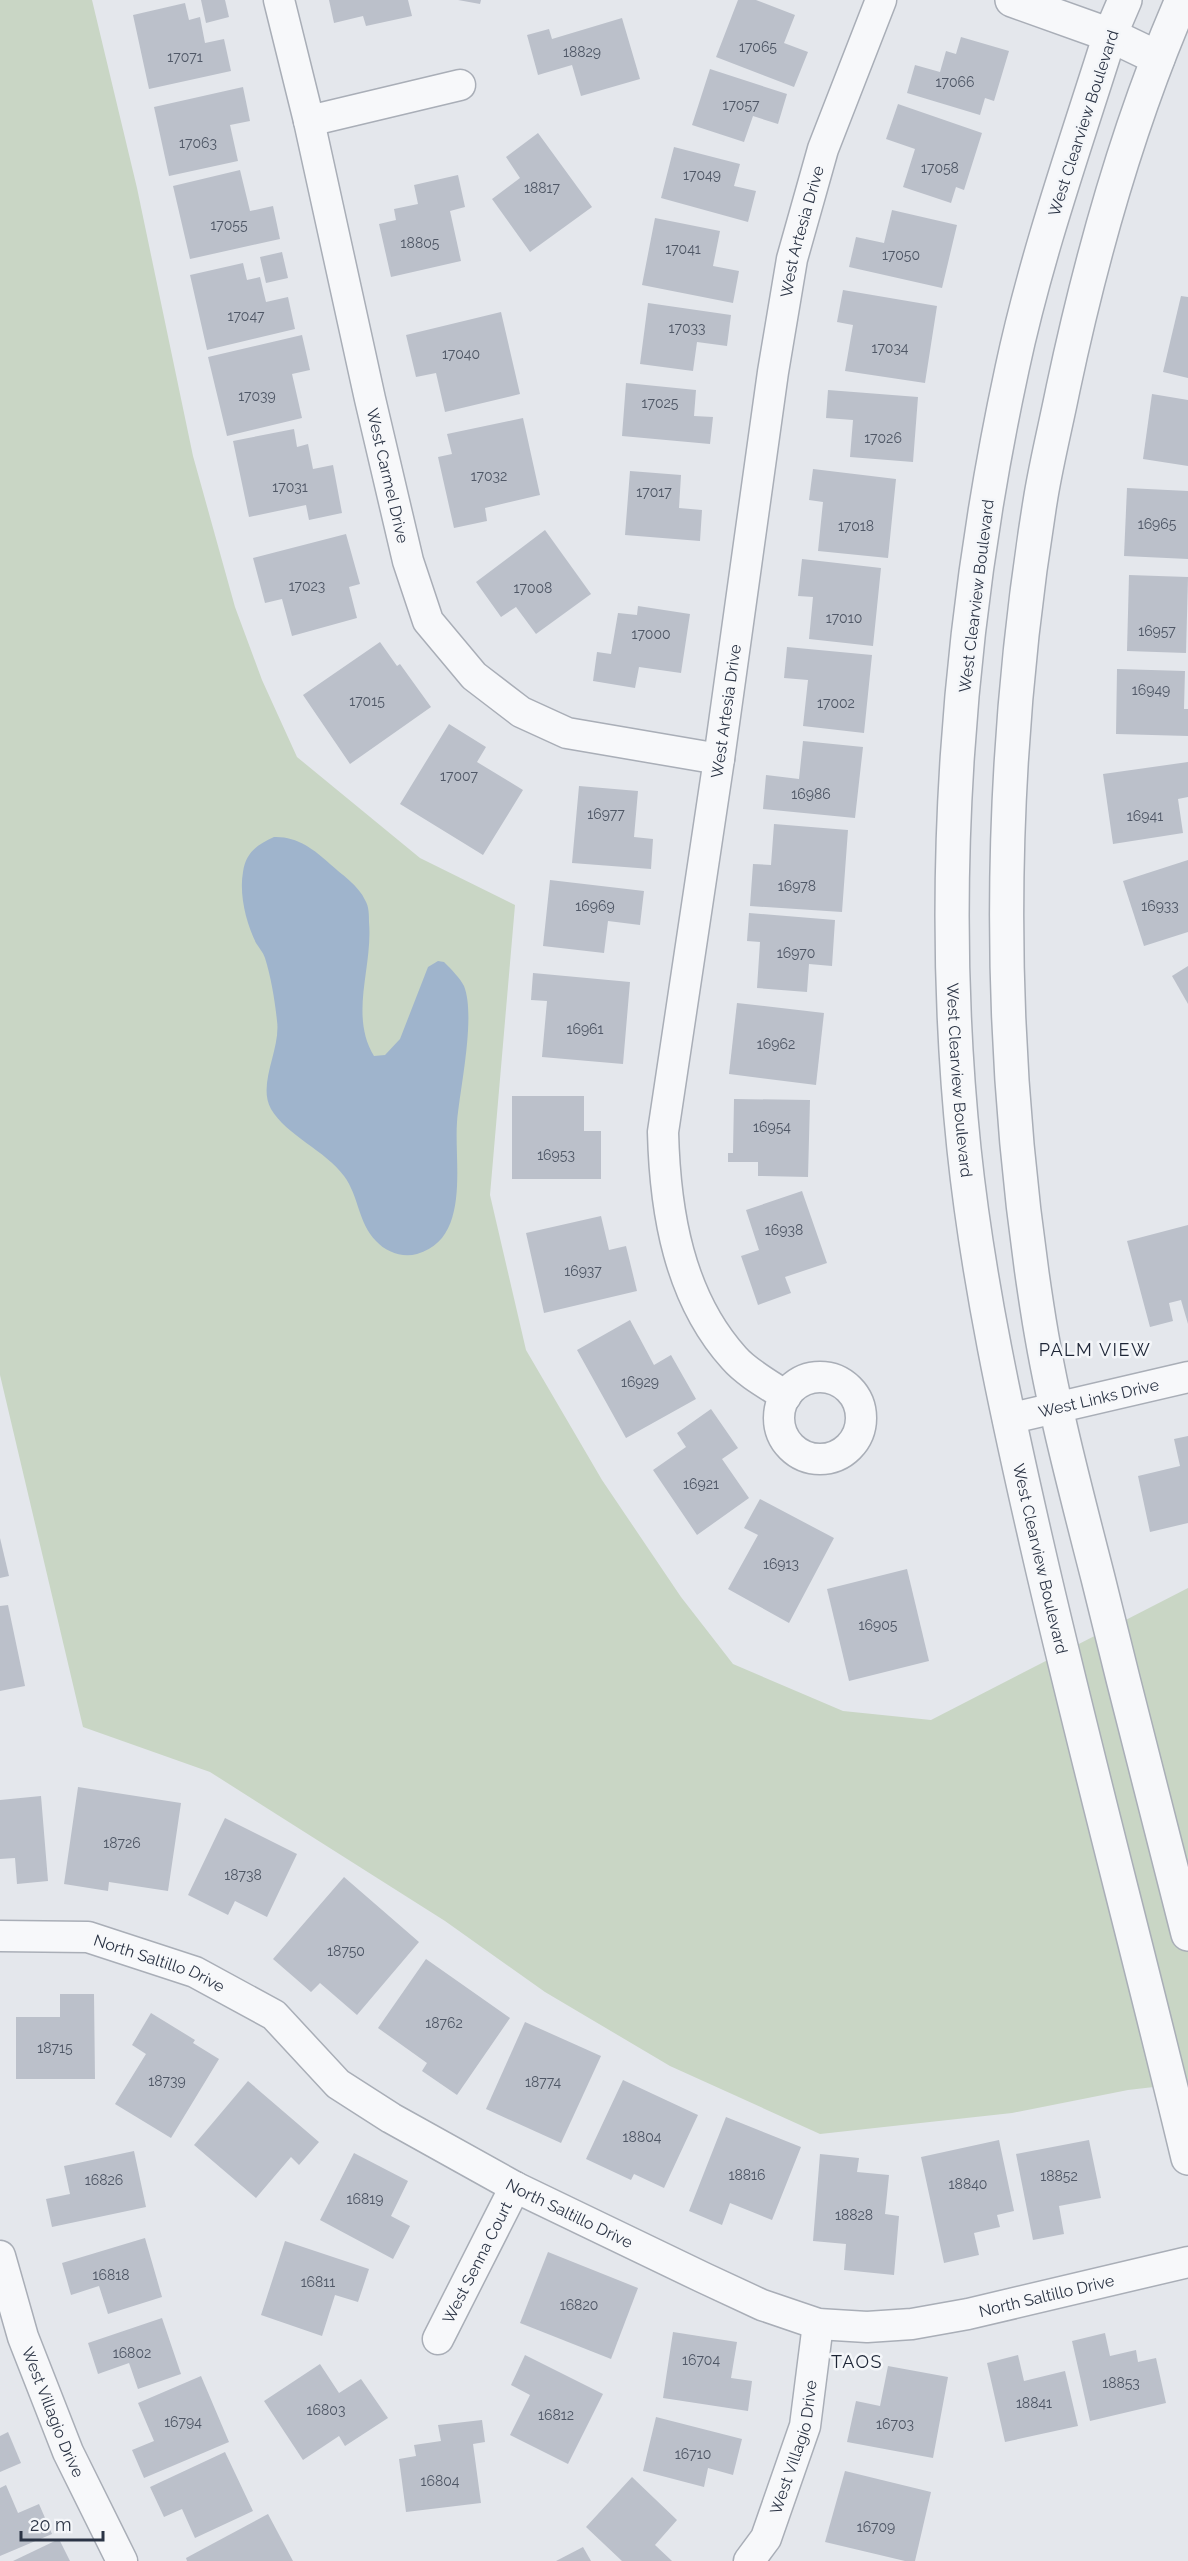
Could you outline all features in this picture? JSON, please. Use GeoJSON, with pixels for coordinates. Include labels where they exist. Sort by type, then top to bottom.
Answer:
{"type":"FeatureCollection","features":[{"type":"Feature","properties":{"kind":"street","name":"West Carmel Drive"},"geometry":{"type":"LineString","coordinates":[[279,0],[309,121],[408,561],[428,621],[474,676],[521,712],[567,734],[719,759]]}},
{"type":"Feature","properties":{"kind":"street","name":"West Artesia Drive"},"geometry":{"type":"LineString","coordinates":[[786,1396],[736,1360],[700,1312],[672,1230],[664,1180],[663,1132],[719,759],[773,372],[792,259],[823,149],[881,0]]}},
{"type":"Feature","properties":{"kind":"street"},"geometry":{"type":"LineString","coordinates":[[1012,0],[1110,35],[1158,58]]}},
{"type":"Feature","properties":{"kind":"street","name":"West Clearview Boulevard"},"geometry":{"type":"LineString","coordinates":[[1125,0],[1110,35],[1056,203],[1012,368],[980,535],[957,753],[952,878],[959,1086],[964,1151],[1008,1419],[1088,1761],[1148,1989],[1188,2158]]}},
{"type":"Feature","properties":{"kind":"street"},"geometry":{"type":"LineString","coordinates":[[1182,0],[1158,58],[1107,211],[1074,339],[1042,491],[1021,645],[1012,736],[1006,915],[1009,1046],[1014,1130],[1037,1308],[1055,1408],[1188,1934]]}},
{"type":"Feature","properties":{"kind":"street"},"geometry":{"type":"LineString","coordinates":[[309,121],[460,85]]}},
{"type":"Feature","properties":{"kind":"street","name":"West Links Drive"},"geometry":{"type":"LineString","coordinates":[[1008,1419],[1188,1377]]}},
{"type":"Feature","properties":{"kind":"street","name":"North Saltillo Drive"},"geometry":{"type":"LineString","coordinates":[[0,1936],[88,1937],[195,1972],[274,2015],[338,2084],[391,2118],[515,2187],[762,2306],[818,2324],[867,2327],[912,2324],[969,2314],[1188,2262]]}},
{"type":"Feature","properties":{"kind":"street","name":"West Senna Court"},"geometry":{"type":"LineString","coordinates":[[438,2339],[515,2187]]}},
{"type":"Feature","properties":{"kind":"street","name":"West Villagio Drive"},"geometry":{"type":"LineString","coordinates":[[0,2256],[23,2337],[68,2452],[122,2561]]}},
{"type":"Feature","properties":{"kind":"street","name":"West Villagio Drive"},"geometry":{"type":"LineString","coordinates":[[749,2561],[766,2538],[805,2426],[818,2324]]}},
{"type":"Feature","properties":{"kind":"green space"},"geometry":{"type":"Polygon","coordinates":[[[0,0],[92,0],[137,188],[193,456],[235,607],[262,680],[297,757],[420,858],[515,905],[490,1195],[526,1350],[602,1480],[681,1597],[733,1664],[843,1711],[931,1720],[1188,1588],[1188,2083],[1128,2090],[1012,2113],[820,2134],[670,2066],[545,1992],[445,1921],[210,1772],[83,1727],[0,1375],[0,0]]]}},
{"type":"Feature","properties":{"kind":"water"},"geometry":{"type":"Polygon","coordinates":[[[274,837],[297,841],[324,858],[354,885],[366,902],[369,914],[369,939],[362,1007],[363,1024],[374,1056],[385,1055],[400,1039],[428,967],[438,961],[444,962],[464,986],[467,999],[468,1033],[457,1122],[457,1178],[453,1216],[446,1233],[434,1246],[417,1254],[395,1253],[376,1241],[362,1218],[353,1192],[344,1176],[327,1159],[286,1127],[271,1109],[267,1099],[268,1078],[276,1043],[276,1013],[265,958],[246,918],[242,881],[244,865],[250,854],[262,843],[274,837]]]}},
{"type":"Feature","properties":{"kind":"building"},"geometry":{"type":"Polygon","coordinates":[[[201,0],[225,0],[229,17],[206,23],[201,0]]]}},
{"type":"Feature","properties":{"kind":"building"},"geometry":{"type":"Polygon","coordinates":[[[329,0],[408,0],[412,16],[366,26],[363,16],[334,23],[329,0]]]}},
{"type":"Feature","properties":{"kind":"building"},"geometry":{"type":"Polygon","coordinates":[[[458,0],[481,0],[480,4],[458,0]]]}},
{"type":"Feature","properties":{"kind":"building"},"geometry":{"type":"Polygon","coordinates":[[[738,0],[756,0],[795,15],[784,43],[808,52],[794,87],[716,57],[738,0]]]}},
{"type":"Feature","properties":{"kind":"building"},"geometry":{"type":"Polygon","coordinates":[[[185,3],[189,20],[200,17],[205,43],[224,39],[231,71],[149,89],[133,15],[185,3]]]}},
{"type":"Feature","properties":{"kind":"building"},"geometry":{"type":"Polygon","coordinates":[[[622,18],[640,79],[581,96],[572,65],[538,75],[527,35],[549,29],[552,39],[622,18]]]}},
{"type":"Feature","properties":{"kind":"building"},"geometry":{"type":"Polygon","coordinates":[[[961,37],[1009,51],[994,101],[985,98],[980,115],[907,93],[915,65],[940,72],[946,51],[956,54],[961,37]]]}},
{"type":"Feature","properties":{"kind":"building"},"geometry":{"type":"Polygon","coordinates":[[[710,69],[787,94],[778,124],[753,116],[744,142],[692,125],[710,69]]]}},
{"type":"Feature","properties":{"kind":"building"},"geometry":{"type":"Polygon","coordinates":[[[243,87],[250,121],[230,125],[238,161],[169,176],[154,107],[243,87]]]}},
{"type":"Feature","properties":{"kind":"building"},"geometry":{"type":"Polygon","coordinates":[[[898,104],[982,133],[964,190],[956,187],[951,203],[903,187],[915,149],[886,139],[898,104]]]}},
{"type":"Feature","properties":{"kind":"building"},"geometry":{"type":"Polygon","coordinates":[[[538,133],[592,207],[530,252],[492,199],[520,178],[506,157],[538,133]]]}},
{"type":"Feature","properties":{"kind":"building"},"geometry":{"type":"Polygon","coordinates":[[[674,147],[740,164],[734,186],[756,191],[748,222],[661,198],[674,147]]]}},
{"type":"Feature","properties":{"kind":"building"},"geometry":{"type":"Polygon","coordinates":[[[240,170],[250,211],[273,206],[280,239],[190,259],[173,186],[240,170]]]}},
{"type":"Feature","properties":{"kind":"building"},"geometry":{"type":"Polygon","coordinates":[[[458,175],[465,207],[450,211],[461,261],[391,277],[379,224],[396,220],[394,209],[418,204],[414,185],[458,175]]]}},
{"type":"Feature","properties":{"kind":"building"},"geometry":{"type":"Polygon","coordinates":[[[892,210],[957,225],[942,288],[849,267],[856,237],[884,243],[892,210]]]}},
{"type":"Feature","properties":{"kind":"building"},"geometry":{"type":"Polygon","coordinates":[[[655,218],[720,231],[713,266],[739,271],[733,303],[642,285],[655,218]]]}},
{"type":"Feature","properties":{"kind":"building"},"geometry":{"type":"Polygon","coordinates":[[[282,252],[288,278],[266,283],[260,257],[282,252]]]}},
{"type":"Feature","properties":{"kind":"building"},"geometry":{"type":"Polygon","coordinates":[[[243,263],[247,280],[260,277],[266,302],[288,297],[295,329],[207,350],[190,275],[243,263]]]}},
{"type":"Feature","properties":{"kind":"building"},"geometry":{"type":"Polygon","coordinates":[[[843,290],[937,306],[925,383],[845,371],[853,325],[837,322],[843,290]]]}},
{"type":"Feature","properties":{"kind":"building"},"geometry":{"type":"Polygon","coordinates":[[[1181,296],[1188,297],[1188,378],[1163,372],[1181,296]]]}},
{"type":"Feature","properties":{"kind":"building"},"geometry":{"type":"Polygon","coordinates":[[[648,303],[731,315],[727,346],[697,342],[693,371],[640,364],[648,303]]]}},
{"type":"Feature","properties":{"kind":"building"},"geometry":{"type":"Polygon","coordinates":[[[501,312],[520,394],[445,412],[436,373],[416,377],[406,335],[501,312]]]}},
{"type":"Feature","properties":{"kind":"building"},"geometry":{"type":"Polygon","coordinates":[[[302,335],[310,370],[292,374],[302,418],[227,436],[208,357],[302,335]]]}},
{"type":"Feature","properties":{"kind":"building"},"geometry":{"type":"Polygon","coordinates":[[[626,383],[696,390],[694,416],[713,417],[710,444],[622,436],[626,383]]]}},
{"type":"Feature","properties":{"kind":"building"},"geometry":{"type":"Polygon","coordinates":[[[828,390],[918,397],[913,462],[850,457],[853,420],[826,418],[828,390]]]}},
{"type":"Feature","properties":{"kind":"building"},"geometry":{"type":"Polygon","coordinates":[[[1152,394],[1188,400],[1188,466],[1143,459],[1152,394]]]}},
{"type":"Feature","properties":{"kind":"building"},"geometry":{"type":"Polygon","coordinates":[[[523,418],[540,495],[485,508],[487,521],[454,528],[438,457],[452,454],[447,434],[523,418]]]}},
{"type":"Feature","properties":{"kind":"building"},"geometry":{"type":"Polygon","coordinates":[[[294,429],[297,447],[308,444],[313,469],[333,465],[342,513],[309,520],[306,505],[249,517],[233,441],[294,429]]]}},
{"type":"Feature","properties":{"kind":"building"},"geometry":{"type":"Polygon","coordinates":[[[813,469],[896,479],[888,558],[818,551],[823,502],[809,500],[813,469]]]}},
{"type":"Feature","properties":{"kind":"building"},"geometry":{"type":"Polygon","coordinates":[[[630,471],[681,475],[679,508],[702,510],[700,541],[625,535],[630,471]]]}},
{"type":"Feature","properties":{"kind":"building"},"geometry":{"type":"Polygon","coordinates":[[[1127,488],[1188,491],[1188,559],[1124,556],[1127,488]]]}},
{"type":"Feature","properties":{"kind":"building"},"geometry":{"type":"Polygon","coordinates":[[[545,530],[591,594],[536,634],[516,607],[501,617],[476,582],[545,530]]]}},
{"type":"Feature","properties":{"kind":"building"},"geometry":{"type":"Polygon","coordinates":[[[346,534],[360,584],[349,587],[357,618],[292,636],[282,599],[265,603],[253,558],[346,534]]]}},
{"type":"Feature","properties":{"kind":"building"},"geometry":{"type":"Polygon","coordinates":[[[802,559],[881,568],[873,646],[809,639],[813,597],[798,596],[802,559]]]}},
{"type":"Feature","properties":{"kind":"building"},"geometry":{"type":"Polygon","coordinates":[[[1129,575],[1188,577],[1186,653],[1127,651],[1129,575]]]}},
{"type":"Feature","properties":{"kind":"building"},"geometry":{"type":"Polygon","coordinates":[[[638,606],[690,614],[681,673],[639,667],[635,688],[593,681],[597,652],[611,654],[618,613],[637,615],[638,606]]]}},
{"type":"Feature","properties":{"kind":"building"},"geometry":{"type":"Polygon","coordinates":[[[380,642],[397,666],[400,664],[431,707],[350,764],[303,695],[380,642]]]}},
{"type":"Feature","properties":{"kind":"building"},"geometry":{"type":"Polygon","coordinates":[[[787,647],[872,655],[864,733],[803,726],[808,680],[784,678],[787,647]]]}},
{"type":"Feature","properties":{"kind":"building"},"geometry":{"type":"Polygon","coordinates":[[[1117,669],[1185,671],[1184,709],[1188,709],[1188,736],[1116,734],[1117,669]]]}},
{"type":"Feature","properties":{"kind":"building"},"geometry":{"type":"Polygon","coordinates":[[[449,724],[486,747],[477,762],[523,790],[483,855],[400,804],[449,724]]]}},
{"type":"Feature","properties":{"kind":"building"},"geometry":{"type":"Polygon","coordinates":[[[803,741],[863,747],[855,818],[763,809],[766,775],[799,779],[803,741]]]}},
{"type":"Feature","properties":{"kind":"building"},"geometry":{"type":"Polygon","coordinates":[[[1188,762],[1188,797],[1178,799],[1183,833],[1113,844],[1103,774],[1188,762]]]}},
{"type":"Feature","properties":{"kind":"building"},"geometry":{"type":"Polygon","coordinates":[[[579,786],[638,791],[634,837],[653,839],[651,869],[572,863],[579,786]]]}},
{"type":"Feature","properties":{"kind":"building"},"geometry":{"type":"Polygon","coordinates":[[[774,824],[848,830],[842,912],[750,906],[753,864],[771,865],[774,824]]]}},
{"type":"Feature","properties":{"kind":"building"},"geometry":{"type":"Polygon","coordinates":[[[1188,860],[1188,932],[1144,946],[1123,881],[1188,860]]]}},
{"type":"Feature","properties":{"kind":"building"},"geometry":{"type":"Polygon","coordinates":[[[550,880],[644,891],[640,925],[608,921],[604,953],[543,946],[550,880]]]}},
{"type":"Feature","properties":{"kind":"building"},"geometry":{"type":"Polygon","coordinates":[[[749,913],[835,920],[832,966],[809,964],[807,992],[757,988],[760,942],[747,941],[749,913]]]}},
{"type":"Feature","properties":{"kind":"building"},"geometry":{"type":"Polygon","coordinates":[[[1188,966],[1188,1004],[1172,976],[1188,966]]]}},
{"type":"Feature","properties":{"kind":"building"},"geometry":{"type":"Polygon","coordinates":[[[533,973],[630,982],[623,1064],[542,1057],[547,1001],[531,1000],[533,973]]]}},
{"type":"Feature","properties":{"kind":"building"},"geometry":{"type":"Polygon","coordinates":[[[737,1003],[824,1013],[816,1085],[729,1074],[737,1003]]]}},
{"type":"Feature","properties":{"kind":"building"},"geometry":{"type":"Polygon","coordinates":[[[512,1096],[584,1096],[584,1131],[601,1131],[601,1179],[512,1179],[512,1096]]]}},
{"type":"Feature","properties":{"kind":"building"},"geometry":{"type":"Polygon","coordinates":[[[734,1099],[810,1100],[808,1177],[758,1176],[758,1162],[728,1162],[728,1153],[733,1153],[734,1099]]]}},
{"type":"Feature","properties":{"kind":"building"},"geometry":{"type":"Polygon","coordinates":[[[802,1191],[827,1263],[785,1277],[791,1293],[758,1305],[741,1256],[759,1250],[746,1210],[802,1191]]]}},
{"type":"Feature","properties":{"kind":"building"},"geometry":{"type":"Polygon","coordinates":[[[601,1216],[609,1250],[626,1246],[637,1291],[544,1313],[526,1233],[601,1216]]]}},
{"type":"Feature","properties":{"kind":"building"},"geometry":{"type":"Polygon","coordinates":[[[1188,1225],[1188,1324],[1181,1300],[1169,1303],[1173,1321],[1150,1327],[1127,1241],[1188,1225]]]}},
{"type":"Feature","properties":{"kind":"building"},"geometry":{"type":"Polygon","coordinates":[[[630,1320],[654,1365],[671,1355],[696,1399],[626,1438],[577,1350],[630,1320]]]}},
{"type":"Feature","properties":{"kind":"building"},"geometry":{"type":"Polygon","coordinates":[[[711,1409],[738,1448],[722,1459],[749,1498],[697,1535],[653,1470],[686,1447],[677,1433],[711,1409]]]}},
{"type":"Feature","properties":{"kind":"building"},"geometry":{"type":"Polygon","coordinates":[[[1188,1436],[1188,1523],[1150,1532],[1138,1476],[1180,1466],[1174,1439],[1188,1436]]]}},
{"type":"Feature","properties":{"kind":"building"},"geometry":{"type":"Polygon","coordinates":[[[760,1499],[834,1538],[789,1623],[728,1589],[758,1535],[744,1528],[760,1499]]]}},
{"type":"Feature","properties":{"kind":"building"},"geometry":{"type":"Polygon","coordinates":[[[0,1538],[9,1576],[0,1578],[0,1538]]]}},
{"type":"Feature","properties":{"kind":"building"},"geometry":{"type":"Polygon","coordinates":[[[907,1569],[929,1661],[849,1681],[827,1589],[907,1569]]]}},
{"type":"Feature","properties":{"kind":"building"},"geometry":{"type":"Polygon","coordinates":[[[8,1605],[25,1686],[0,1691],[0,1606],[8,1605]]]}},
{"type":"Feature","properties":{"kind":"building"},"geometry":{"type":"Polygon","coordinates":[[[78,1787],[181,1803],[168,1891],[109,1882],[108,1891],[64,1884],[78,1787]]]}},
{"type":"Feature","properties":{"kind":"building"},"geometry":{"type":"Polygon","coordinates":[[[41,1796],[48,1881],[17,1884],[15,1858],[0,1859],[0,1800],[41,1796]]]}},
{"type":"Feature","properties":{"kind":"building"},"geometry":{"type":"Polygon","coordinates":[[[225,1818],[297,1854],[267,1917],[235,1901],[228,1915],[188,1895],[225,1818]]]}},
{"type":"Feature","properties":{"kind":"building"},"geometry":{"type":"Polygon","coordinates":[[[344,1877],[419,1942],[357,2015],[320,1983],[311,1992],[273,1959],[344,1877]]]}},
{"type":"Feature","properties":{"kind":"building"},"geometry":{"type":"Polygon","coordinates":[[[426,1959],[510,2018],[457,2095],[422,2071],[427,2063],[378,2028],[426,1959]]]}},
{"type":"Feature","properties":{"kind":"building"},"geometry":{"type":"Polygon","coordinates":[[[60,1994],[94,1994],[95,2079],[16,2079],[16,2017],[60,2017],[60,1994]]]}},
{"type":"Feature","properties":{"kind":"building"},"geometry":{"type":"Polygon","coordinates":[[[151,2013],[195,2040],[193,2043],[219,2059],[171,2138],[115,2104],[146,2054],[132,2045],[151,2013]]]}},
{"type":"Feature","properties":{"kind":"building"},"geometry":{"type":"Polygon","coordinates":[[[525,2022],[601,2056],[561,2143],[486,2109],[525,2022]]]}},
{"type":"Feature","properties":{"kind":"building"},"geometry":{"type":"Polygon","coordinates":[[[623,2080],[698,2115],[664,2188],[634,2174],[631,2180],[586,2159],[623,2080]]]}},
{"type":"Feature","properties":{"kind":"building"},"geometry":{"type":"Polygon","coordinates":[[[248,2081],[319,2142],[299,2165],[291,2157],[256,2198],[194,2145],[248,2081]]]}},
{"type":"Feature","properties":{"kind":"building"},"geometry":{"type":"Polygon","coordinates":[[[726,2117],[801,2147],[772,2220],[730,2203],[722,2225],[689,2211],[726,2117]]]}},
{"type":"Feature","properties":{"kind":"building"},"geometry":{"type":"Polygon","coordinates":[[[999,2140],[1014,2211],[997,2215],[1000,2227],[974,2233],[979,2255],[944,2263],[921,2157],[999,2140]]]}},
{"type":"Feature","properties":{"kind":"building"},"geometry":{"type":"Polygon","coordinates":[[[1089,2140],[1101,2198],[1059,2206],[1064,2234],[1033,2240],[1016,2154],[1089,2140]]]}},
{"type":"Feature","properties":{"kind":"building"},"geometry":{"type":"Polygon","coordinates":[[[134,2151],[146,2207],[52,2227],[46,2199],[70,2194],[64,2166],[134,2151]]]}},
{"type":"Feature","properties":{"kind":"building"},"geometry":{"type":"Polygon","coordinates":[[[354,2153],[408,2181],[391,2216],[410,2226],[393,2259],[320,2220],[354,2153]]]}},
{"type":"Feature","properties":{"kind":"building"},"geometry":{"type":"Polygon","coordinates":[[[820,2154],[859,2158],[857,2172],[889,2175],[885,2214],[899,2216],[894,2275],[844,2270],[846,2244],[813,2241],[820,2154]]]}},
{"type":"Feature","properties":{"kind":"building"},"geometry":{"type":"Polygon","coordinates":[[[145,2238],[162,2297],[108,2314],[99,2286],[71,2295],[62,2263],[145,2238]]]}},
{"type":"Feature","properties":{"kind":"building"},"geometry":{"type":"Polygon","coordinates":[[[285,2241],[369,2269],[358,2302],[335,2295],[322,2336],[261,2315],[285,2241]]]}},
{"type":"Feature","properties":{"kind":"building"},"geometry":{"type":"Polygon","coordinates":[[[548,2252],[638,2288],[611,2359],[520,2323],[548,2252]]]}},
{"type":"Feature","properties":{"kind":"building"},"geometry":{"type":"Polygon","coordinates":[[[162,2318],[181,2374],[138,2389],[129,2363],[98,2374],[88,2343],[162,2318]]]}},
{"type":"Feature","properties":{"kind":"building"},"geometry":{"type":"Polygon","coordinates":[[[673,2332],[737,2342],[731,2378],[752,2381],[748,2411],[663,2398],[673,2332]]]}},
{"type":"Feature","properties":{"kind":"building"},"geometry":{"type":"Polygon","coordinates":[[[1105,2333],[1110,2356],[1136,2350],[1138,2362],[1156,2358],[1166,2403],[1090,2421],[1072,2341],[1105,2333]]]}},
{"type":"Feature","properties":{"kind":"building"},"geometry":{"type":"Polygon","coordinates":[[[525,2355],[603,2394],[568,2464],[510,2435],[530,2395],[511,2385],[525,2355]]]}},
{"type":"Feature","properties":{"kind":"building"},"geometry":{"type":"Polygon","coordinates":[[[1018,2355],[1024,2381],[1065,2371],[1078,2426],[1005,2442],[987,2363],[1018,2355]]]}},
{"type":"Feature","properties":{"kind":"building"},"geometry":{"type":"Polygon","coordinates":[[[320,2364],[339,2393],[361,2379],[388,2418],[345,2446],[339,2436],[303,2460],[264,2401],[320,2364]]]}},
{"type":"Feature","properties":{"kind":"building"},"geometry":{"type":"Polygon","coordinates":[[[888,2366],[948,2377],[933,2458],[847,2442],[856,2401],[880,2406],[888,2366]]]}},
{"type":"Feature","properties":{"kind":"building"},"geometry":{"type":"Polygon","coordinates":[[[201,2376],[229,2442],[144,2478],[132,2450],[154,2441],[138,2403],[201,2376]]]}},
{"type":"Feature","properties":{"kind":"building"},"geometry":{"type":"Polygon","coordinates":[[[656,2417],[742,2439],[733,2475],[708,2468],[704,2487],[643,2471],[656,2417]]]}},
{"type":"Feature","properties":{"kind":"building"},"geometry":{"type":"Polygon","coordinates":[[[482,2420],[485,2442],[473,2444],[481,2503],[406,2512],[399,2459],[416,2456],[414,2445],[441,2441],[438,2425],[482,2420]]]}},
{"type":"Feature","properties":{"kind":"building"},"geometry":{"type":"Polygon","coordinates":[[[8,2432],[21,2463],[0,2472],[0,2436],[8,2432]]]}},
{"type":"Feature","properties":{"kind":"building"},"geometry":{"type":"Polygon","coordinates":[[[225,2452],[253,2511],[195,2538],[182,2509],[164,2517],[150,2487],[225,2452]]]}},
{"type":"Feature","properties":{"kind":"building"},"geometry":{"type":"Polygon","coordinates":[[[845,2471],[931,2492],[915,2561],[905,2561],[825,2542],[845,2471]]]}},
{"type":"Feature","properties":{"kind":"building"},"geometry":{"type":"Polygon","coordinates":[[[632,2477],[677,2520],[655,2545],[672,2561],[622,2561],[586,2527],[632,2477]]]}},
{"type":"Feature","properties":{"kind":"building"},"geometry":{"type":"Polygon","coordinates":[[[6,2485],[18,2513],[39,2504],[52,2534],[0,2556],[0,2488],[6,2485]]]}},
{"type":"Feature","properties":{"kind":"building"},"geometry":{"type":"Polygon","coordinates":[[[268,2514],[293,2561],[187,2561],[186,2558],[268,2514]]]}},
{"type":"Feature","properties":{"kind":"building"},"geometry":{"type":"Polygon","coordinates":[[[59,2539],[70,2561],[13,2561],[59,2539]]]}},
{"type":"Feature","properties":{"kind":"building"},"geometry":{"type":"Polygon","coordinates":[[[583,2547],[591,2561],[556,2561],[583,2547]]]}},
{"type":"Feature","properties":{"kind":"district","name":"PALM VIEW"},"geometry":{"type":"Point","coordinates":[1095,1350]}},
{"type":"Feature","properties":{"kind":"district","name":"TAOS"},"geometry":{"type":"Point","coordinates":[857,2362]}}]}
